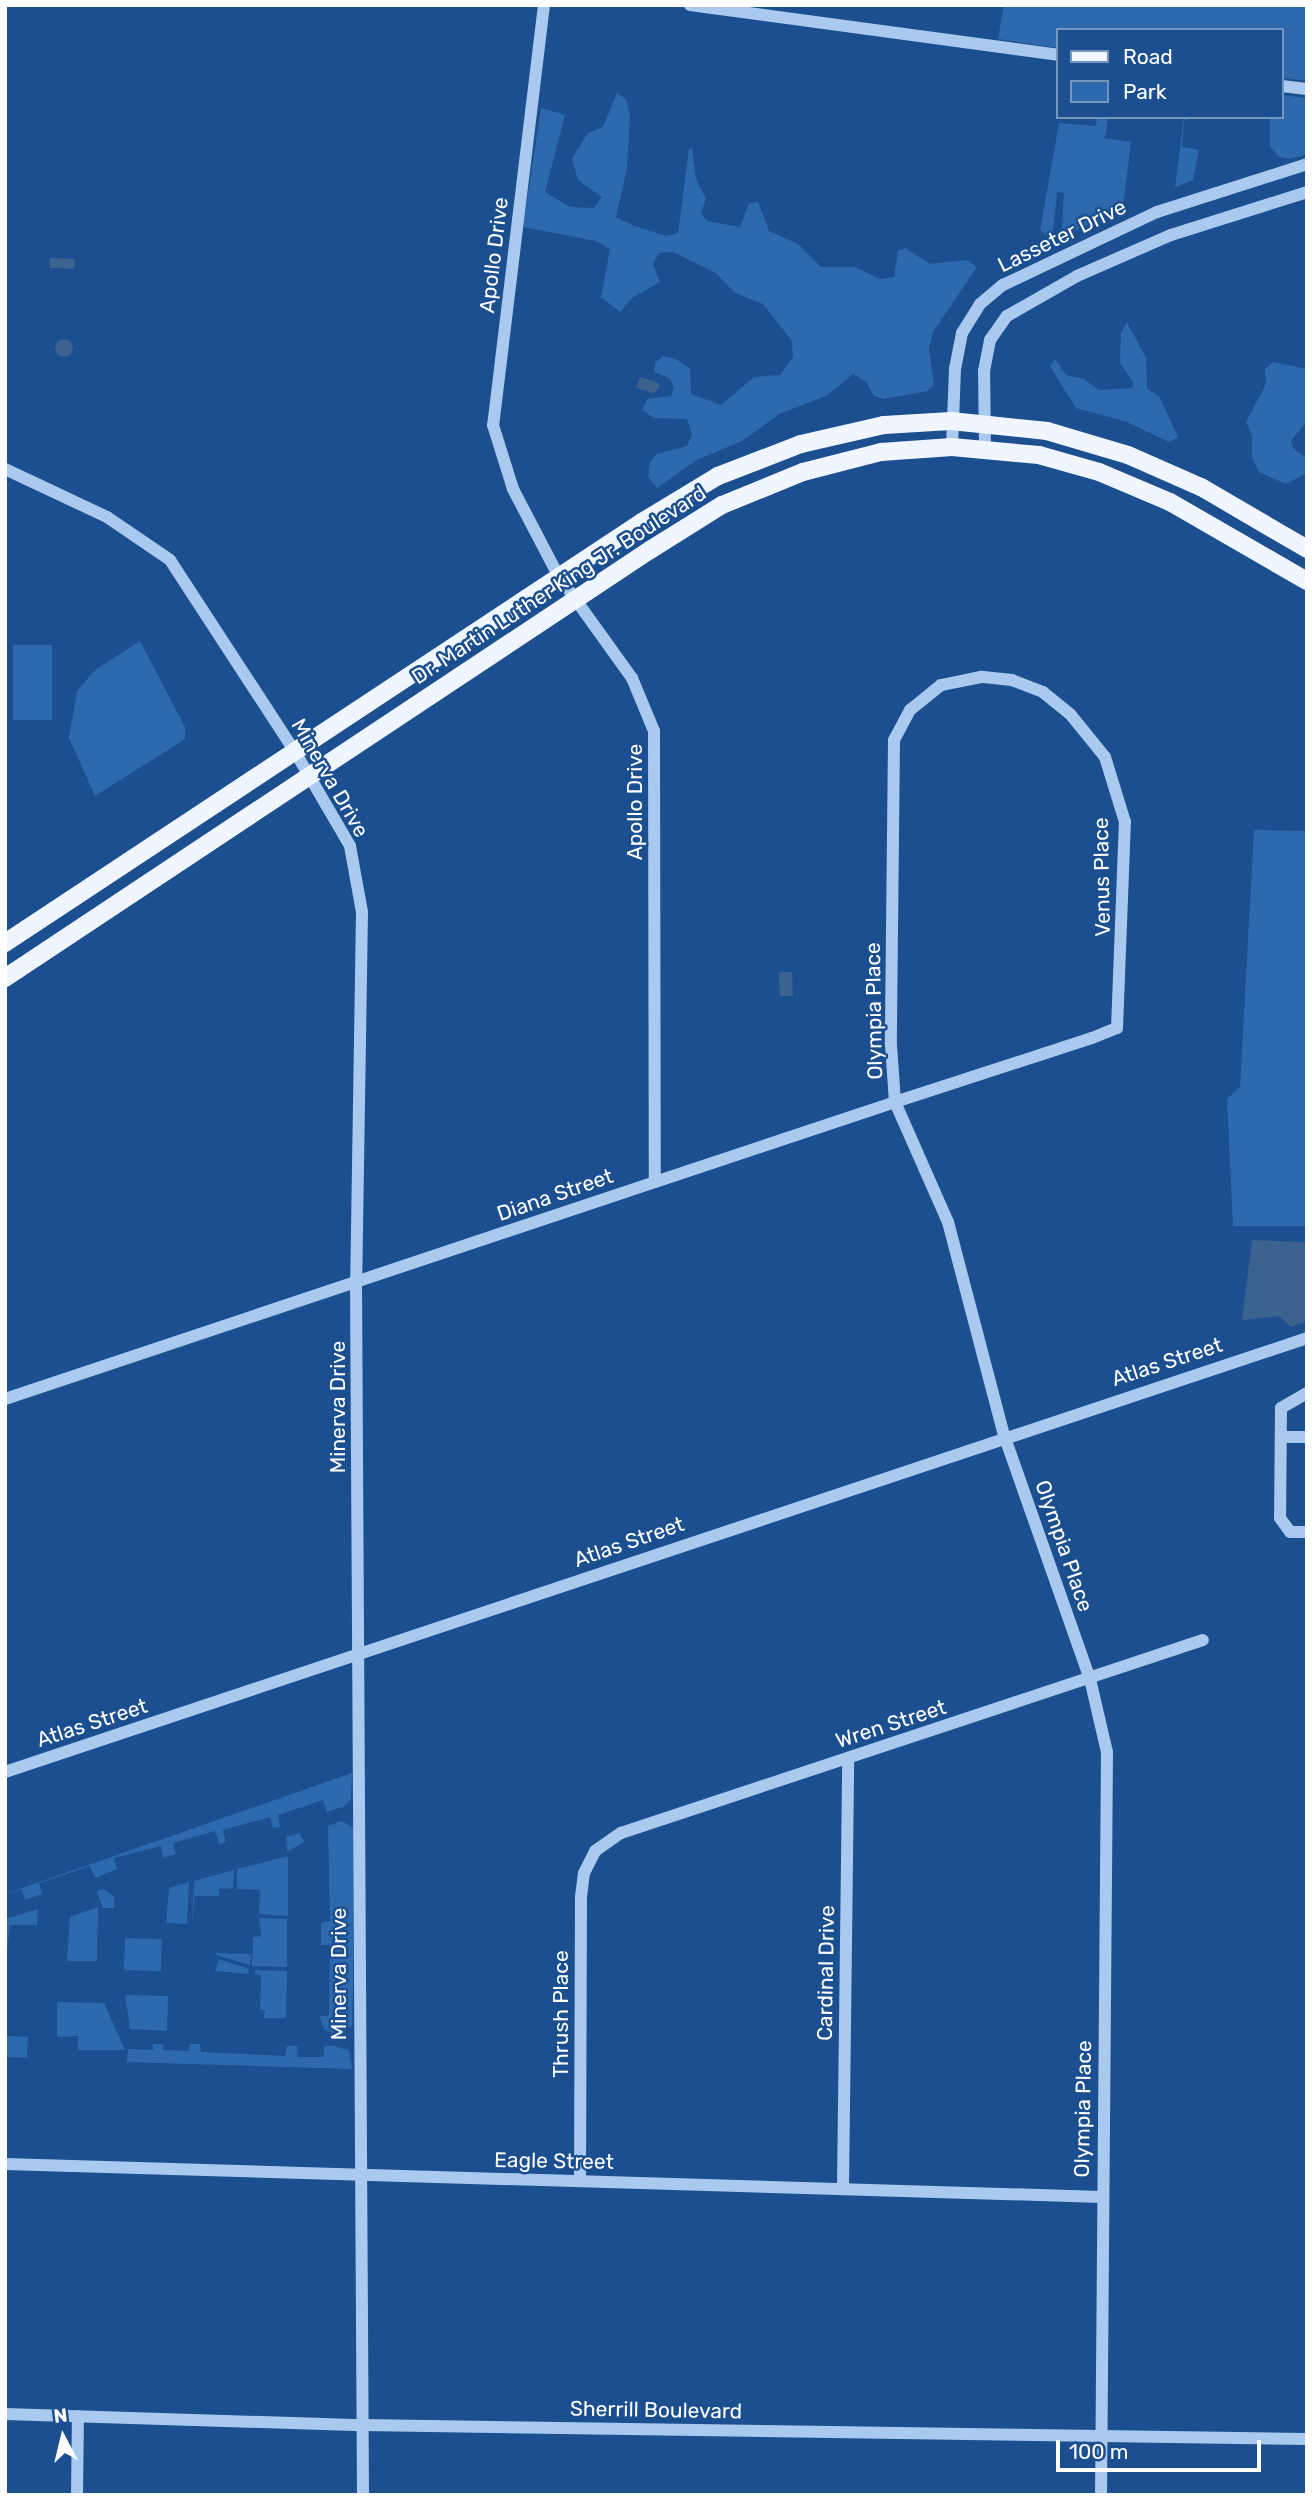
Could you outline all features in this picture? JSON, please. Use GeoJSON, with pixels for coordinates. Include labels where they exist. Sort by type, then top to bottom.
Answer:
{"type":"FeatureCollection","features":[{"type":"Feature","properties":{"kind":"main road","name":"Dr. Martin Luther King Jr. Boulevard"},"geometry":{"type":"LineString","coordinates":[[5,943],[558,575],[718,476],[801,444],[884,425],[951,421],[985,422],[1047,431],[1128,455],[1201,487],[1307,549]]}},
{"type":"Feature","properties":{"kind":"main road","name":"Dr. Martin Luther King Jr. Boulevard"},"geometry":{"type":"LineString","coordinates":[[5,978],[722,505],[791,477],[881,452],[952,447],[1039,455],[1099,472],[1170,502],[1307,581]]}},
{"type":"Feature","properties":{"kind":"street","name":"Apollo Drive"},"geometry":{"type":"LineString","coordinates":[[544,5],[493,425],[513,489],[558,575],[632,678],[654,731],[655,1182]]}},
{"type":"Feature","properties":{"kind":"street"},"geometry":{"type":"LineString","coordinates":[[691,5],[1056,55]]}},
{"type":"Feature","properties":{"kind":"street"},"geometry":{"type":"LineString","coordinates":[[1284,86],[1307,89]]}},
{"type":"Feature","properties":{"kind":"street","name":"Lasseter Drive"},"geometry":{"type":"LineString","coordinates":[[952,447],[951,421],[962,333],[980,304],[1003,285],[1157,212],[1307,164]]}},
{"type":"Feature","properties":{"kind":"street","name":"Lasseter Drive"},"geometry":{"type":"LineString","coordinates":[[985,448],[984,371],[990,340],[1007,316],[1077,276],[1171,235],[1307,192]]}},
{"type":"Feature","properties":{"kind":"street","name":"Minerva Drive"},"geometry":{"type":"LineString","coordinates":[[5,469],[107,517],[170,560],[294,751],[349,846],[362,912],[356,1282],[359,2175],[363,2495]]}},
{"type":"Feature","properties":{"kind":"street","name":"Venus Place"},"geometry":{"type":"LineString","coordinates":[[981,677],[1012,680],[1043,692],[1070,714],[1105,757],[1125,822],[1117,1028]]}},
{"type":"Feature","properties":{"kind":"street","name":"Olympia Place"},"geometry":{"type":"LineString","coordinates":[[981,677],[941,685],[911,710],[894,740],[891,1045],[895,1102],[948,1222],[1004,1435],[1090,1679],[1107,1752],[1098,2437],[1101,2495]]}},
{"type":"Feature","properties":{"kind":"street","name":"Diana Street"},"geometry":{"type":"LineString","coordinates":[[5,1399],[1117,1028]]}},
{"type":"Feature","properties":{"kind":"street","name":"Atlas Street"},"geometry":{"type":"LineString","coordinates":[[5,1772],[1004,1435],[1307,1338]]}},
{"type":"Feature","properties":{"kind":"street"},"geometry":{"type":"LineString","coordinates":[[1307,1394],[1281,1408],[1280,1518],[1290,1532],[1307,1532]]}},
{"type":"Feature","properties":{"kind":"street"},"geometry":{"type":"LineString","coordinates":[[1281,1437],[1307,1437]]}},
{"type":"Feature","properties":{"kind":"street","name":"Wren Street"},"geometry":{"type":"LineString","coordinates":[[595,1851],[621,1833],[1203,1640]]}},
{"type":"Feature","properties":{"kind":"street","name":"Cardinal Drive"},"geometry":{"type":"LineString","coordinates":[[843,2188],[848,1759]]}},
{"type":"Feature","properties":{"kind":"street","name":"Thrush Place"},"geometry":{"type":"LineString","coordinates":[[580,2181],[581,1897],[584,1872],[595,1851]]}},
{"type":"Feature","properties":{"kind":"street","name":"Eagle Street"},"geometry":{"type":"LineString","coordinates":[[5,2164],[1102,2197]]}},
{"type":"Feature","properties":{"kind":"street","name":"Sherrill Boulevard"},"geometry":{"type":"LineString","coordinates":[[5,2414],[362,2425],[1307,2439]]}},
{"type":"Feature","properties":{"kind":"street"},"geometry":{"type":"LineString","coordinates":[[77,2495],[78,2416]]}},
{"type":"Feature","properties":{"kind":"green space"},"geometry":{"type":"Polygon","coordinates":[[[1004,5],[1307,5],[1307,81],[1284,78],[1284,28],[1056,28],[1056,48],[998,39],[1004,5]]]}},
{"type":"Feature","properties":{"kind":"green space"},"geometry":{"type":"Polygon","coordinates":[[[617,93],[626,99],[630,116],[627,169],[616,217],[632,225],[666,236],[678,233],[689,149],[692,148],[696,179],[706,199],[701,213],[707,221],[740,227],[749,203],[758,202],[769,231],[798,244],[821,267],[855,267],[880,279],[894,277],[898,251],[905,248],[930,264],[967,260],[977,267],[933,332],[929,349],[934,385],[927,391],[884,399],[874,396],[866,382],[853,374],[826,396],[779,414],[744,440],[697,460],[657,488],[648,477],[650,462],[657,454],[687,446],[692,435],[687,419],[654,418],[642,410],[647,399],[671,396],[674,387],[669,378],[654,372],[655,363],[663,356],[676,359],[690,369],[691,394],[721,405],[754,377],[780,375],[793,357],[792,341],[763,304],[735,293],[716,273],[673,252],[659,253],[653,264],[660,282],[632,298],[620,312],[601,297],[610,249],[596,241],[523,227],[541,108],[565,115],[545,192],[570,207],[594,208],[602,197],[578,180],[572,159],[588,133],[603,127],[617,93]]]}},
{"type":"Feature","properties":{"kind":"green space"},"geometry":{"type":"Polygon","coordinates":[[[1284,95],[1307,98],[1307,154],[1289,159],[1279,157],[1270,146],[1270,119],[1284,119],[1284,95]]]}},
{"type":"Feature","properties":{"kind":"green space"},"geometry":{"type":"Polygon","coordinates":[[[1097,119],[1108,119],[1105,138],[1131,142],[1123,208],[1067,235],[1062,228],[1064,193],[1057,192],[1052,241],[1040,230],[1059,123],[1096,126],[1097,119]]]}},
{"type":"Feature","properties":{"kind":"green space"},"geometry":{"type":"Polygon","coordinates":[[[1184,119],[1187,119],[1184,121],[1182,147],[1199,150],[1193,180],[1175,187],[1184,119]]]}},
{"type":"Feature","properties":{"kind":"green space"},"geometry":{"type":"Polygon","coordinates":[[[1127,322],[1146,358],[1147,389],[1159,396],[1178,437],[1169,442],[1127,422],[1076,408],[1050,366],[1055,359],[1066,375],[1084,379],[1099,390],[1133,388],[1133,382],[1120,363],[1121,333],[1127,322]]]}},
{"type":"Feature","properties":{"kind":"green space"},"geometry":{"type":"Polygon","coordinates":[[[1273,362],[1307,369],[1307,421],[1291,441],[1294,449],[1307,458],[1307,473],[1286,484],[1259,472],[1252,458],[1252,436],[1246,422],[1266,384],[1265,369],[1273,362]]]}},
{"type":"Feature","properties":{"kind":"green space"},"geometry":{"type":"Polygon","coordinates":[[[140,641],[185,727],[185,739],[95,796],[69,738],[77,691],[95,670],[140,641]]]}},
{"type":"Feature","properties":{"kind":"green space"},"geometry":{"type":"Polygon","coordinates":[[[13,645],[52,645],[52,720],[13,720],[13,645]]]}},
{"type":"Feature","properties":{"kind":"green space"},"geometry":{"type":"Polygon","coordinates":[[[1254,830],[1307,831],[1307,1226],[1233,1226],[1227,1099],[1240,1087],[1254,830]]]}},
{"type":"Feature","properties":{"kind":"green space"},"geometry":{"type":"Polygon","coordinates":[[[352,1773],[351,1799],[345,1806],[327,1812],[323,1800],[278,1815],[280,1827],[273,1828],[270,1817],[223,1830],[226,1842],[219,1844],[215,1831],[173,1843],[176,1854],[163,1858],[161,1846],[114,1858],[117,1869],[95,1878],[90,1866],[39,1883],[42,1894],[25,1900],[22,1889],[5,1894],[352,1773]]]}},
{"type":"Feature","properties":{"kind":"green space"},"geometry":{"type":"Polygon","coordinates":[[[341,1821],[353,1827],[353,1984],[352,2026],[337,2036],[324,2029],[319,2016],[329,2016],[330,1945],[321,1945],[321,1923],[330,1921],[328,1826],[341,1821]]]}},
{"type":"Feature","properties":{"kind":"green space"},"geometry":{"type":"Polygon","coordinates":[[[299,1833],[304,1842],[287,1852],[286,1837],[299,1833]]]}},
{"type":"Feature","properties":{"kind":"green space"},"geometry":{"type":"Polygon","coordinates":[[[288,1856],[288,1916],[259,1914],[260,1890],[237,1889],[237,1869],[288,1856]]]}},
{"type":"Feature","properties":{"kind":"green space"},"geometry":{"type":"Polygon","coordinates":[[[234,1870],[233,1888],[219,1889],[219,1896],[195,1896],[192,1924],[194,1881],[234,1870]]]}},
{"type":"Feature","properties":{"kind":"green space"},"geometry":{"type":"Polygon","coordinates":[[[189,1882],[187,1924],[166,1923],[169,1888],[189,1882]]]}},
{"type":"Feature","properties":{"kind":"green space"},"geometry":{"type":"Polygon","coordinates":[[[104,1889],[114,1897],[114,1908],[103,1908],[97,1891],[104,1889]]]}},
{"type":"Feature","properties":{"kind":"green space"},"geometry":{"type":"Polygon","coordinates":[[[98,1907],[97,1961],[67,1961],[70,1917],[98,1907]]]}},
{"type":"Feature","properties":{"kind":"green space"},"geometry":{"type":"Polygon","coordinates":[[[38,1909],[37,1925],[10,1925],[5,1966],[5,1919],[38,1909]]]}},
{"type":"Feature","properties":{"kind":"green space"},"geometry":{"type":"Polygon","coordinates":[[[259,1918],[287,1919],[287,1967],[252,1966],[253,1937],[261,1936],[259,1918]]]}},
{"type":"Feature","properties":{"kind":"green space"},"geometry":{"type":"Polygon","coordinates":[[[125,1938],[162,1939],[161,1971],[124,1970],[125,1938]]]}},
{"type":"Feature","properties":{"kind":"green space"},"geometry":{"type":"Polygon","coordinates":[[[251,1954],[250,1965],[216,1955],[251,1954]]]}},
{"type":"Feature","properties":{"kind":"green space"},"geometry":{"type":"Polygon","coordinates":[[[219,1959],[249,1969],[248,1974],[215,1971],[219,1959]]]}},
{"type":"Feature","properties":{"kind":"green space"},"geometry":{"type":"Polygon","coordinates":[[[255,1970],[287,1971],[286,2018],[264,2018],[265,2010],[260,2010],[261,1975],[255,1974],[255,1970]]]}},
{"type":"Feature","properties":{"kind":"green space"},"geometry":{"type":"Polygon","coordinates":[[[125,1995],[168,1996],[167,2031],[130,2029],[125,1995]]]}},
{"type":"Feature","properties":{"kind":"green space"},"geometry":{"type":"Polygon","coordinates":[[[57,2002],[104,2003],[125,2050],[78,2050],[78,2036],[57,2037],[57,2002]]]}},
{"type":"Feature","properties":{"kind":"green space"},"geometry":{"type":"Polygon","coordinates":[[[5,2036],[28,2037],[27,2058],[5,2057],[5,2036]]]}},
{"type":"Feature","properties":{"kind":"green space"},"geometry":{"type":"Polygon","coordinates":[[[153,2044],[163,2044],[163,2050],[189,2051],[190,2044],[200,2044],[201,2052],[285,2056],[287,2046],[297,2046],[298,2057],[324,2057],[324,2046],[335,2046],[349,2051],[352,2069],[127,2062],[128,2049],[153,2050],[153,2044]]]}},
{"type":"Feature","properties":{"kind":"shaded area"},"geometry":{"type":"Polygon","coordinates":[[[50,258],[75,259],[75,269],[50,268],[50,258]]]}},
{"type":"Feature","properties":{"kind":"shaded area"},"geometry":{"type":"Polygon","coordinates":[[[64,339],[70,342],[73,348],[70,354],[64,357],[58,354],[55,348],[58,342],[64,339]]]}},
{"type":"Feature","properties":{"kind":"shaded area"},"geometry":{"type":"Polygon","coordinates":[[[640,377],[659,383],[659,389],[653,393],[636,388],[640,377]]]}},
{"type":"Feature","properties":{"kind":"shaded area"},"geometry":{"type":"Polygon","coordinates":[[[779,972],[792,972],[793,996],[780,996],[779,972]]]}},
{"type":"Feature","properties":{"kind":"shaded area"},"geometry":{"type":"Polygon","coordinates":[[[1252,1240],[1307,1242],[1307,1321],[1291,1327],[1279,1316],[1242,1320],[1252,1240]]]}}]}
